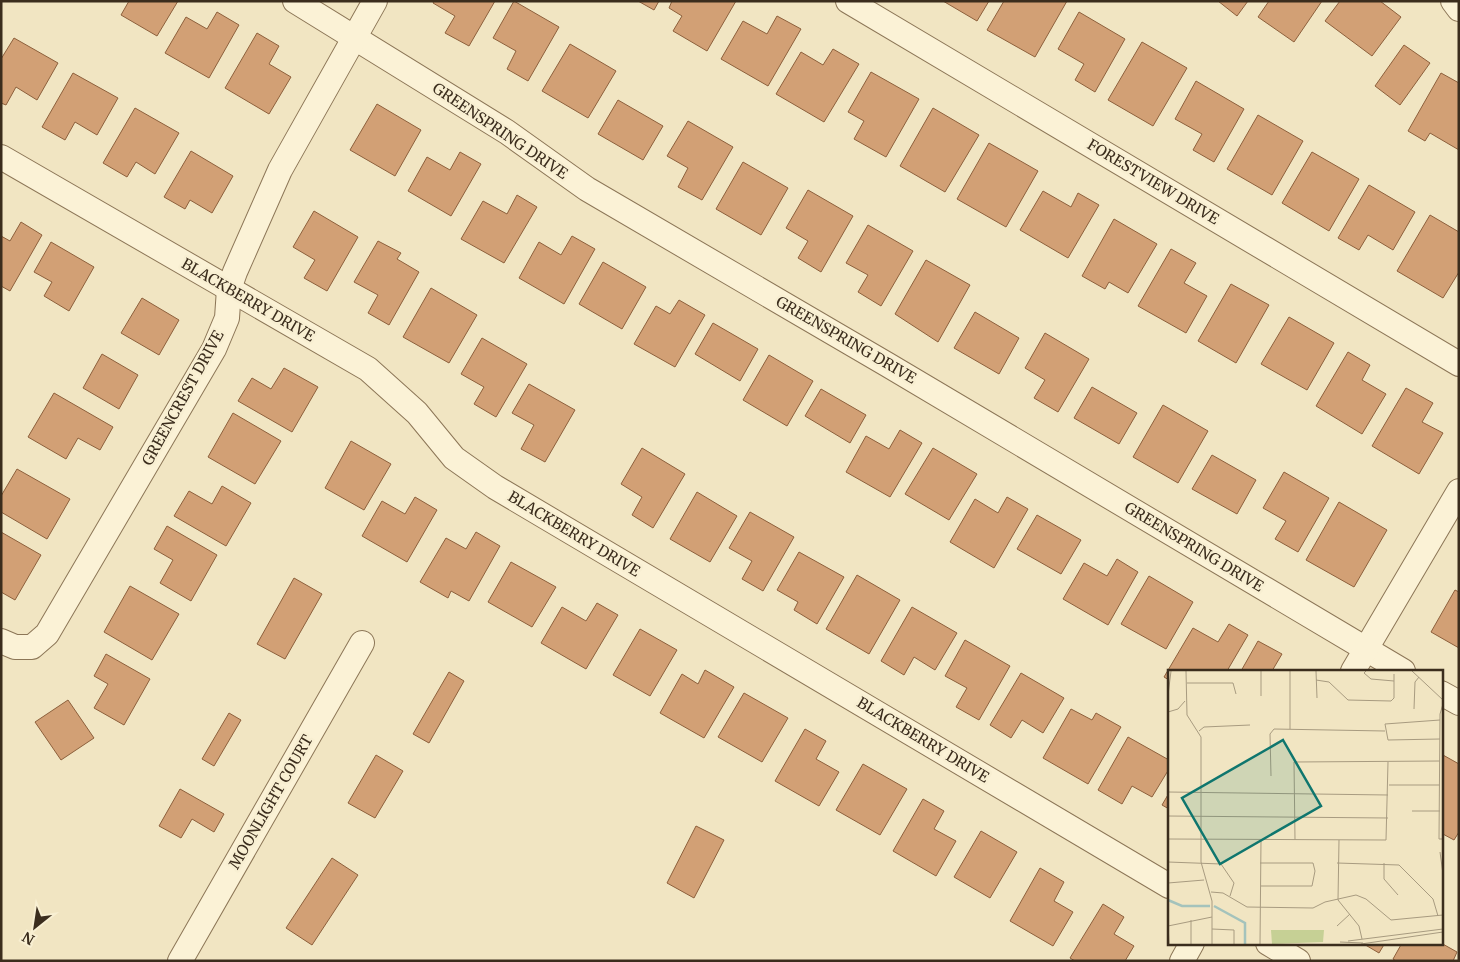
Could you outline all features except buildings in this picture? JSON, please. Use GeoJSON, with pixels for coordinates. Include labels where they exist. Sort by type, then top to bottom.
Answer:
{"type":"FeatureCollection","features":[{"type":"Feature","properties":{"kind":"street","name":"GREENSPRING DRIVE"},"geometry":{"type":"LineString","coordinates":[[295,1],[507,132],[587,189],[888,365],[1401,670]]}},
{"type":"Feature","properties":{"kind":"street","name":"GREENCREST DRIVE"},"geometry":{"type":"LineString","coordinates":[[1,641],[14,647],[32,647],[46,634],[214,349],[227,318],[229,289],[280,170],[353,37],[375,1]]}},
{"type":"Feature","properties":{"kind":"street","name":"FORESTVIEW DRIVE"},"geometry":{"type":"LineString","coordinates":[[848,1],[871,7],[1459,364]]}},
{"type":"Feature","properties":{"kind":"street"},"geometry":{"type":"LineString","coordinates":[[1452,1],[1459,9]]}},
{"type":"Feature","properties":{"kind":"street","name":"BLACKBERRY DRIVE"},"geometry":{"type":"LineString","coordinates":[[1,157],[368,369],[417,413],[454,458],[495,488],[1168,885]]}},
{"type":"Feature","properties":{"kind":"street"},"geometry":{"type":"LineString","coordinates":[[1354,670],[1459,491]]}},
{"type":"Feature","properties":{"kind":"street","name":"MOONLIGHT COURT"},"geometry":{"type":"LineString","coordinates":[[180,961],[362,643]]}},
{"type":"Feature","properties":{"kind":"street"},"geometry":{"type":"LineString","coordinates":[[1442,694],[1459,703]]}},
{"type":"Feature","properties":{"kind":"street"},"geometry":{"type":"LineString","coordinates":[[1182,961],[1191,944]]}},
{"type":"Feature","properties":{"kind":"street"},"geometry":{"type":"LineString","coordinates":[[1270,944],[1298,961]]}}]}
